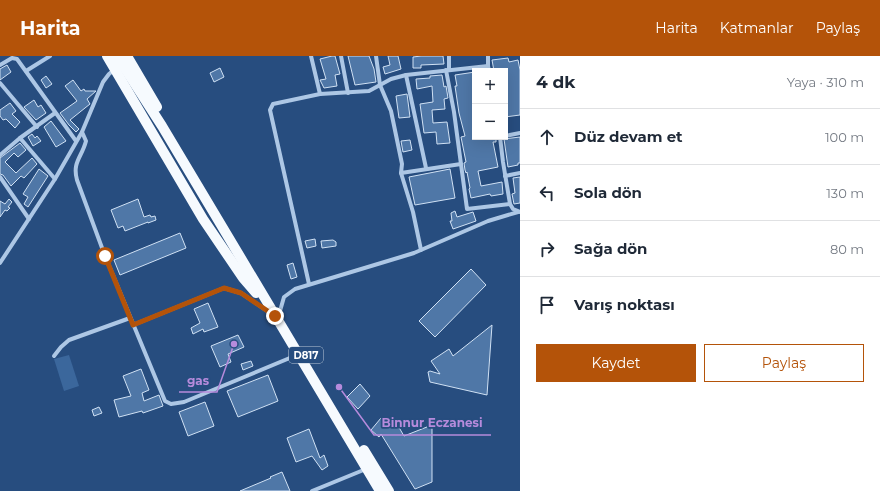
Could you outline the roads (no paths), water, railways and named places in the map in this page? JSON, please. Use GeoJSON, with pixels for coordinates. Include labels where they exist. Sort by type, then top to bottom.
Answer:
{"type":"FeatureCollection","features":[{"type":"Feature","properties":{"kind":"highway"},"geometry":{"type":"LineString","coordinates":[[107,56],[203,219],[243,278],[277,313]]}},
{"type":"Feature","properties":{"kind":"highway"},"geometry":{"type":"LineString","coordinates":[[117,56],[222,221]]}},
{"type":"Feature","properties":{"kind":"highway"},"geometry":{"type":"LineString","coordinates":[[127,56],[222,221]]}},
{"type":"Feature","properties":{"kind":"highway","name":"D817"},"geometry":{"type":"LineString","coordinates":[[222,221],[277,313],[389,491]]}},
{"type":"Feature","properties":{"kind":"highway","name":"D817"},"geometry":{"type":"LineString","coordinates":[[277,313],[298,354],[380,491]]}},
{"type":"Feature","properties":{"kind":"street"},"geometry":{"type":"LineString","coordinates":[[26,71],[50,56]]}},
{"type":"Feature","properties":{"kind":"street"},"geometry":{"type":"LineString","coordinates":[[311,56],[320,94]]}},
{"type":"Feature","properties":{"kind":"street"},"geometry":{"type":"LineString","coordinates":[[341,56],[348,93]]}},
{"type":"Feature","properties":{"kind":"street"},"geometry":{"type":"LineString","coordinates":[[376,56],[380,85],[391,111],[402,164],[401,173],[413,212],[421,250]]}},
{"type":"Feature","properties":{"kind":"street"},"geometry":{"type":"LineString","coordinates":[[449,56],[447,70],[468,209],[510,204]]}},
{"type":"Feature","properties":{"kind":"street"},"geometry":{"type":"LineString","coordinates":[[309,284],[270,110],[273,104],[320,94],[369,91],[391,79],[406,75],[488,66],[488,56]]}},
{"type":"Feature","properties":{"kind":"street"},"geometry":{"type":"LineString","coordinates":[[0,65],[16,58],[76,141]]}},
{"type":"Feature","properties":{"kind":"street"},"geometry":{"type":"LineString","coordinates":[[0,263],[55,179],[82,132],[103,82],[115,69]]}},
{"type":"Feature","properties":{"kind":"street"},"geometry":{"type":"LineString","coordinates":[[406,75],[426,168]]}},
{"type":"Feature","properties":{"kind":"street"},"geometry":{"type":"LineString","coordinates":[[0,83],[36,127]]}},
{"type":"Feature","properties":{"kind":"street"},"geometry":{"type":"LineString","coordinates":[[0,154],[55,113]]}},
{"type":"Feature","properties":{"kind":"street"},"geometry":{"type":"LineString","coordinates":[[82,132],[86,141],[76,165],[76,174],[105,256],[165,401],[171,404],[184,402],[298,354]]}},
{"type":"Feature","properties":{"kind":"street"},"geometry":{"type":"LineString","coordinates":[[508,135],[520,133]]}},
{"type":"Feature","properties":{"kind":"street"},"geometry":{"type":"LineString","coordinates":[[20,138],[55,179]]}},
{"type":"Feature","properties":{"kind":"street"},"geometry":{"type":"LineString","coordinates":[[500,140],[510,204],[519,212]]}},
{"type":"Feature","properties":{"kind":"street"},"geometry":{"type":"LineString","coordinates":[[401,173],[426,168],[461,164]]}},
{"type":"Feature","properties":{"kind":"street"},"geometry":{"type":"LineString","coordinates":[[505,176],[520,173]]}},
{"type":"Feature","properties":{"kind":"street"},"geometry":{"type":"LineString","coordinates":[[0,177],[29,219]]}},
{"type":"Feature","properties":{"kind":"street"},"geometry":{"type":"LineString","coordinates":[[133,325],[224,288],[241,293],[277,313],[284,297],[295,289],[414,253],[488,221],[519,212]]}},
{"type":"Feature","properties":{"kind":"street"},"geometry":{"type":"LineString","coordinates":[[54,356],[61,347],[70,340],[130,318]]}},
{"type":"Feature","properties":{"kind":"street"},"geometry":{"type":"LineString","coordinates":[[312,491],[367,468]]}},
{"type":"Feature","properties":{"kind":"place","name":"gas"},"geometry":{"type":"Point","coordinates":[234,344]}},
{"type":"Feature","properties":{"kind":"place","name":"Binnur Eczanesi"},"geometry":{"type":"Point","coordinates":[339,387]}}]}
